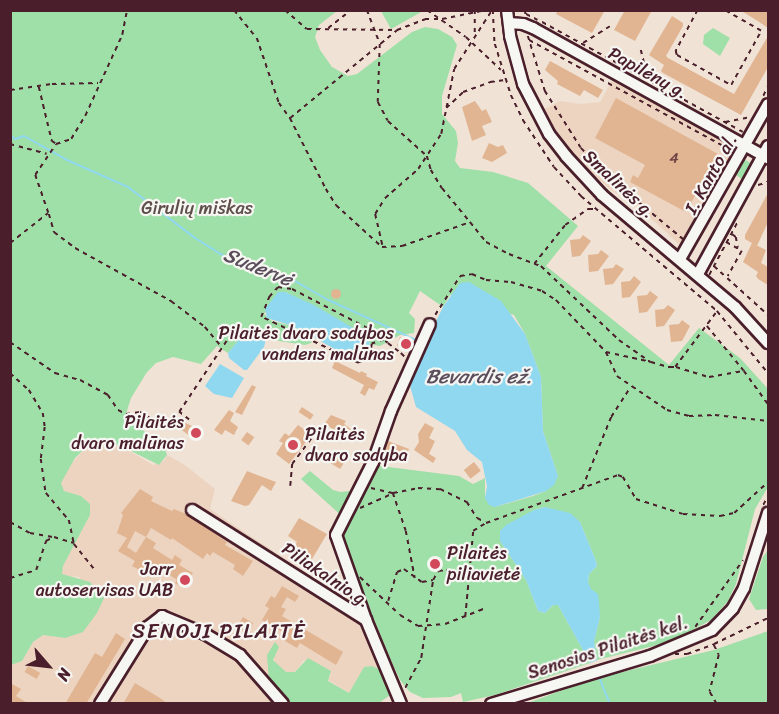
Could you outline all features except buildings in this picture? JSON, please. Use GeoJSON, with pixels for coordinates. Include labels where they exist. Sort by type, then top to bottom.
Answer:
{"type":"FeatureCollection","features":[{"type":"Feature","properties":{"kind":"street","name":"Smalinės g."},"geometry":{"type":"LineString","coordinates":[[507,10],[523,84],[549,134],[589,183],[735,307],[768,343]]}},
{"type":"Feature","properties":{"kind":"street","name":"Papilėnų g."},"geometry":{"type":"LineString","coordinates":[[509,23],[526,16],[745,146],[767,153]]}},
{"type":"Feature","properties":{"kind":"street","name":"I. Kanto al."},"geometry":{"type":"LineString","coordinates":[[680,259],[768,104]]}},
{"type":"Feature","properties":{"kind":"street","name":"I. Kanto al."},"geometry":{"type":"LineString","coordinates":[[698,274],[767,153]]}},
{"type":"Feature","properties":{"kind":"street"},"geometry":{"type":"LineString","coordinates":[[366,620],[336,535],[373,462],[391,411],[430,324]]}},
{"type":"Feature","properties":{"kind":"street","name":"Piliakalnio g."},"geometry":{"type":"LineString","coordinates":[[192,510],[366,620],[401,704]]}},
{"type":"Feature","properties":{"kind":"street","name":"Senosios Pilaitės kel."},"geometry":{"type":"LineString","coordinates":[[491,704],[669,649],[712,630],[733,608],[748,577],[765,510]]}},
{"type":"Feature","properties":{"kind":"street"},"geometry":{"type":"LineString","coordinates":[[100,704],[148,627],[162,616],[205,634],[240,655],[283,704]]}},
{"type":"Feature","properties":{"kind":"path"},"geometry":{"type":"LineString","coordinates":[[128,10],[122,34],[71,140],[56,144],[35,175],[54,232],[75,248],[171,301],[206,327],[222,347]]}},
{"type":"Feature","properties":{"kind":"path"},"geometry":{"type":"LineString","coordinates":[[234,10],[257,38],[279,103],[290,118],[314,169],[336,205],[382,247],[402,246],[470,222]]}},
{"type":"Feature","properties":{"kind":"path"},"geometry":{"type":"LineString","coordinates":[[285,10],[307,29],[397,30]]}},
{"type":"Feature","properties":{"kind":"path"},"geometry":{"type":"LineString","coordinates":[[327,29],[351,10]]}},
{"type":"Feature","properties":{"kind":"path"},"geometry":{"type":"LineString","coordinates":[[367,10],[380,44],[378,102],[388,121],[427,156],[431,170],[442,188],[486,242],[533,265],[541,266],[619,340],[651,362]]}},
{"type":"Feature","properties":{"kind":"path"},"geometry":{"type":"LineString","coordinates":[[427,10],[470,41],[503,72]]}},
{"type":"Feature","properties":{"kind":"path"},"geometry":{"type":"LineString","coordinates":[[290,118],[397,30],[425,19],[442,19],[486,10]]}},
{"type":"Feature","properties":{"kind":"path"},"geometry":{"type":"LineString","coordinates":[[382,247],[375,214],[385,198],[418,169],[441,134],[454,69],[492,10]]}},
{"type":"Feature","properties":{"kind":"path"},"geometry":{"type":"LineString","coordinates":[[698,10],[676,55],[731,85],[761,31],[724,10]]}},
{"type":"Feature","properties":{"kind":"path"},"geometry":{"type":"LineString","coordinates":[[475,12],[475,34]]}},
{"type":"Feature","properties":{"kind":"path"},"geometry":{"type":"LineString","coordinates":[[526,16],[529,40],[545,91],[580,148],[611,179],[690,245]]}},
{"type":"Feature","properties":{"kind":"path"},"geometry":{"type":"LineString","coordinates":[[526,16],[725,122],[745,146]]}},
{"type":"Feature","properties":{"kind":"path"},"geometry":{"type":"LineString","coordinates":[[582,44],[610,26]]}},
{"type":"Feature","properties":{"kind":"path"},"geometry":{"type":"LineString","coordinates":[[529,40],[745,146]]}},
{"type":"Feature","properties":{"kind":"path"},"geometry":{"type":"LineString","coordinates":[[641,50],[649,80]]}},
{"type":"Feature","properties":{"kind":"path"},"geometry":{"type":"LineString","coordinates":[[446,108],[463,92],[490,82],[506,80]]}},
{"type":"Feature","properties":{"kind":"path"},"geometry":{"type":"LineString","coordinates":[[10,90],[99,82]]}},
{"type":"Feature","properties":{"kind":"path"},"geometry":{"type":"LineString","coordinates":[[39,87],[51,141],[56,144]]}},
{"type":"Feature","properties":{"kind":"path"},"geometry":{"type":"LineString","coordinates":[[725,122],[752,116]]}},
{"type":"Feature","properties":{"kind":"path"},"geometry":{"type":"LineString","coordinates":[[10,144],[49,154]]}},
{"type":"Feature","properties":{"kind":"path"},"geometry":{"type":"LineString","coordinates":[[757,185],[768,182]]}},
{"type":"Feature","properties":{"kind":"path"},"geometry":{"type":"LineString","coordinates":[[533,265],[565,225],[588,209],[596,209]]}},
{"type":"Feature","properties":{"kind":"path"},"geometry":{"type":"LineString","coordinates":[[10,243],[48,213]]}},
{"type":"Feature","properties":{"kind":"path"},"geometry":{"type":"LineString","coordinates":[[731,234],[736,237],[738,249]]}},
{"type":"Feature","properties":{"kind":"path"},"geometry":{"type":"LineString","coordinates":[[719,238],[742,251],[727,276]]}},
{"type":"Feature","properties":{"kind":"path"},"geometry":{"type":"LineString","coordinates":[[707,260],[768,315]]}},
{"type":"Feature","properties":{"kind":"path"},"geometry":{"type":"LineString","coordinates":[[436,312],[460,276],[471,274],[486,280],[511,282],[542,291],[556,300],[606,352],[617,376],[675,413],[768,421]]}},
{"type":"Feature","properties":{"kind":"path"},"geometry":{"type":"LineString","coordinates":[[384,340],[372,344],[370,359],[358,363],[261,317],[269,297],[278,287],[292,289],[371,330],[384,340],[406,358],[403,365]]}},
{"type":"Feature","properties":{"kind":"path"},"geometry":{"type":"LineString","coordinates":[[675,367],[717,311]]}},
{"type":"Feature","properties":{"kind":"path"},"geometry":{"type":"LineString","coordinates":[[706,325],[768,404]]}},
{"type":"Feature","properties":{"kind":"path"},"geometry":{"type":"LineString","coordinates":[[189,420],[179,412],[231,334]]}},
{"type":"Feature","properties":{"kind":"path"},"geometry":{"type":"LineString","coordinates":[[10,342],[55,373],[80,380],[108,395],[118,410],[126,414],[140,412],[158,423]]}},
{"type":"Feature","properties":{"kind":"path"},"geometry":{"type":"LineString","coordinates":[[606,352],[709,377],[744,371]]}},
{"type":"Feature","properties":{"kind":"path"},"geometry":{"type":"LineString","coordinates":[[10,373],[29,390],[43,412],[45,427],[41,459],[46,494],[69,520],[74,544],[94,569]]}},
{"type":"Feature","properties":{"kind":"path"},"geometry":{"type":"LineString","coordinates":[[582,490],[611,417],[631,387]]}},
{"type":"Feature","properties":{"kind":"path"},"geometry":{"type":"LineString","coordinates":[[290,486],[292,464],[315,433]]}},
{"type":"Feature","properties":{"kind":"path"},"geometry":{"type":"LineString","coordinates":[[465,617],[473,531],[486,523],[618,476],[623,477],[636,499],[683,514],[720,516],[734,513],[768,482]]}},
{"type":"Feature","properties":{"kind":"path"},"geometry":{"type":"LineString","coordinates":[[361,486],[393,493]]}},
{"type":"Feature","properties":{"kind":"path"},"geometry":{"type":"LineString","coordinates":[[347,510],[369,505],[393,493],[418,488],[440,489],[467,502],[477,518],[486,523]]}},
{"type":"Feature","properties":{"kind":"path"},"geometry":{"type":"LineString","coordinates":[[393,493],[406,531],[415,578]]}},
{"type":"Feature","properties":{"kind":"path"},"geometry":{"type":"LineString","coordinates":[[765,510],[768,496]]}},
{"type":"Feature","properties":{"kind":"path"},"geometry":{"type":"LineString","coordinates":[[10,522],[30,533],[54,537],[74,544]]}},
{"type":"Feature","properties":{"kind":"path"},"geometry":{"type":"LineString","coordinates":[[10,578],[36,570],[46,541],[54,537]]}},
{"type":"Feature","properties":{"kind":"path"},"geometry":{"type":"LineString","coordinates":[[693,629],[743,559]]}},
{"type":"Feature","properties":{"kind":"path"},"geometry":{"type":"LineString","coordinates":[[346,564],[408,621],[424,627],[445,624],[483,609]]}},
{"type":"Feature","properties":{"kind":"path"},"geometry":{"type":"LineString","coordinates":[[387,602],[397,572],[404,569],[422,582],[433,580]]}},
{"type":"Feature","properties":{"kind":"path"},"geometry":{"type":"LineString","coordinates":[[396,692],[405,687],[421,658],[433,580],[438,571],[446,570],[468,576]]}},
{"type":"Feature","properties":{"kind":"path"},"geometry":{"type":"LineString","coordinates":[[669,649],[677,655],[714,645],[768,618]]}},
{"type":"Feature","properties":{"kind":"path"},"geometry":{"type":"LineString","coordinates":[[714,645],[719,655],[710,692],[717,704]]}},
{"type":"Feature","properties":{"kind":"shaded area"},"geometry":{"type":"Polygon","coordinates":[[[614,77],[739,147],[682,247],[625,197],[612,191],[586,168],[562,140],[543,110],[560,101],[581,104],[600,102],[614,77]]]}},
{"type":"Feature","properties":{"kind":"shaded area"},"geometry":{"type":"Polygon","coordinates":[[[106,442],[123,447],[153,465],[164,461],[167,455],[185,465],[215,489],[210,509],[312,577],[369,620],[374,617],[390,658],[381,670],[372,666],[364,667],[349,693],[328,680],[331,674],[304,660],[295,672],[286,672],[275,663],[271,645],[278,694],[290,703],[11,704],[11,665],[22,661],[33,642],[43,635],[65,638],[80,577],[65,576],[62,574],[63,566],[90,515],[90,504],[81,496],[64,491],[61,483],[66,470],[86,447],[106,442]]]}},
{"type":"Feature","properties":{"kind":"green space"},"geometry":{"type":"Polygon","coordinates":[[[423,10],[391,29],[381,11],[423,10]]]}},
{"type":"Feature","properties":{"kind":"green space","name":"Girulių miškas"},"geometry":{"type":"Polygon","coordinates":[[[10,11],[337,11],[319,25],[315,37],[320,50],[332,67],[348,76],[357,74],[412,32],[425,27],[438,29],[452,37],[457,45],[442,96],[442,114],[456,131],[458,143],[455,161],[460,168],[493,172],[528,183],[578,226],[546,266],[669,365],[699,328],[740,358],[768,389],[768,487],[755,509],[736,584],[728,601],[711,620],[687,633],[661,644],[597,660],[594,642],[600,617],[588,583],[589,574],[597,566],[580,522],[545,507],[534,510],[500,531],[500,541],[526,580],[538,611],[545,613],[553,605],[558,605],[590,663],[495,695],[463,702],[461,693],[451,697],[423,698],[410,692],[400,680],[340,539],[345,519],[301,479],[310,471],[333,490],[340,492],[361,490],[374,469],[381,466],[459,476],[473,484],[485,478],[485,498],[495,507],[546,491],[558,476],[543,431],[541,377],[525,334],[514,315],[450,295],[443,307],[420,291],[409,313],[415,319],[414,333],[400,335],[380,346],[370,344],[365,335],[285,292],[264,314],[272,321],[293,326],[314,337],[311,343],[305,345],[266,339],[263,333],[248,329],[228,353],[217,346],[201,364],[173,357],[156,363],[147,372],[131,398],[125,417],[164,446],[167,455],[159,465],[123,447],[106,442],[86,447],[75,458],[61,483],[64,491],[81,496],[90,504],[90,515],[63,566],[62,574],[90,582],[104,598],[97,613],[83,632],[65,638],[43,635],[33,642],[22,661],[11,665],[10,11]]]}},
{"type":"Feature","properties":{"kind":"green space"},"geometry":{"type":"Polygon","coordinates":[[[713,28],[730,38],[720,56],[703,44],[704,35],[713,28]]]}},
{"type":"Feature","properties":{"kind":"green space"},"geometry":{"type":"Polygon","coordinates":[[[741,158],[755,165],[742,179],[733,173],[741,158]]]}},
{"type":"Feature","properties":{"kind":"green space"},"geometry":{"type":"Polygon","coordinates":[[[768,550],[768,609],[756,610],[749,599],[763,557],[768,550]]]}},
{"type":"Feature","properties":{"kind":"green space"},"geometry":{"type":"Polygon","coordinates":[[[768,631],[768,703],[525,704],[593,679],[714,650],[768,631]]]}},
{"type":"Feature","properties":{"kind":"green space"},"geometry":{"type":"Polygon","coordinates":[[[275,642],[279,647],[273,660],[286,672],[295,672],[308,658],[331,671],[328,681],[349,693],[364,667],[372,666],[381,670],[390,695],[379,703],[290,703],[278,694],[269,681],[267,655],[275,642]]]}},
{"type":"Feature","properties":{"kind":"water","name":"Bevardis ež."},"geometry":{"type":"Polygon","coordinates":[[[469,282],[501,301],[525,334],[541,377],[543,431],[558,476],[554,485],[546,491],[495,507],[489,505],[485,498],[487,486],[482,462],[467,450],[455,431],[416,407],[410,386],[425,344],[443,307],[460,283],[469,282]]]}},
{"type":"Feature","properties":{"kind":"water"},"geometry":{"type":"Polygon","coordinates":[[[278,292],[285,292],[314,305],[365,335],[370,344],[364,357],[360,360],[351,358],[293,326],[267,318],[265,309],[278,292]]]}},
{"type":"Feature","properties":{"kind":"water"},"geometry":{"type":"Polygon","coordinates":[[[255,326],[266,339],[264,347],[247,370],[244,370],[229,358],[228,353],[248,329],[255,326]]]}},
{"type":"Feature","properties":{"kind":"water"},"geometry":{"type":"Polygon","coordinates":[[[220,364],[244,378],[232,398],[214,394],[205,386],[220,364]]]}},
{"type":"Feature","properties":{"kind":"water"},"geometry":{"type":"Polygon","coordinates":[[[545,507],[570,513],[580,522],[596,561],[597,566],[589,574],[588,582],[591,589],[598,594],[600,617],[594,642],[597,660],[590,663],[558,605],[553,605],[545,613],[538,611],[526,580],[500,541],[500,531],[506,525],[534,510],[545,507]]]}},
{"type":"Feature","properties":{"kind":"waterway","name":"Sudervė"},"geometry":{"type":"LineString","coordinates":[[10,135],[15,139],[24,136],[67,160],[128,187],[195,238],[229,259],[295,281],[326,299],[418,341]]}},
{"type":"Feature","properties":{"kind":"waterway","name":"Sudervė"},"geometry":{"type":"LineString","coordinates":[[599,677],[610,704]]}},
{"type":"Feature","properties":{"kind":"place","name":"Pilaitės dvaro sodybos vandens malūnas"},"geometry":{"type":"Point","coordinates":[406,344]}},
{"type":"Feature","properties":{"kind":"place","name":"Pilaitės dvaro malūnas"},"geometry":{"type":"Point","coordinates":[196,433]}},
{"type":"Feature","properties":{"kind":"place","name":"Pilaitės dvaro sodyba"},"geometry":{"type":"Point","coordinates":[293,445]}},
{"type":"Feature","properties":{"kind":"place","name":"Pilaitės piliavietė"},"geometry":{"type":"Point","coordinates":[435,564]}},
{"type":"Feature","properties":{"kind":"place","name":"Jarr autoservisas UAB"},"geometry":{"type":"Point","coordinates":[185,580]}},
{"type":"Feature","properties":{"kind":"district","name":"SENOJI PILAITĖ"},"geometry":{"type":"Point","coordinates":[219,631]}}]}
